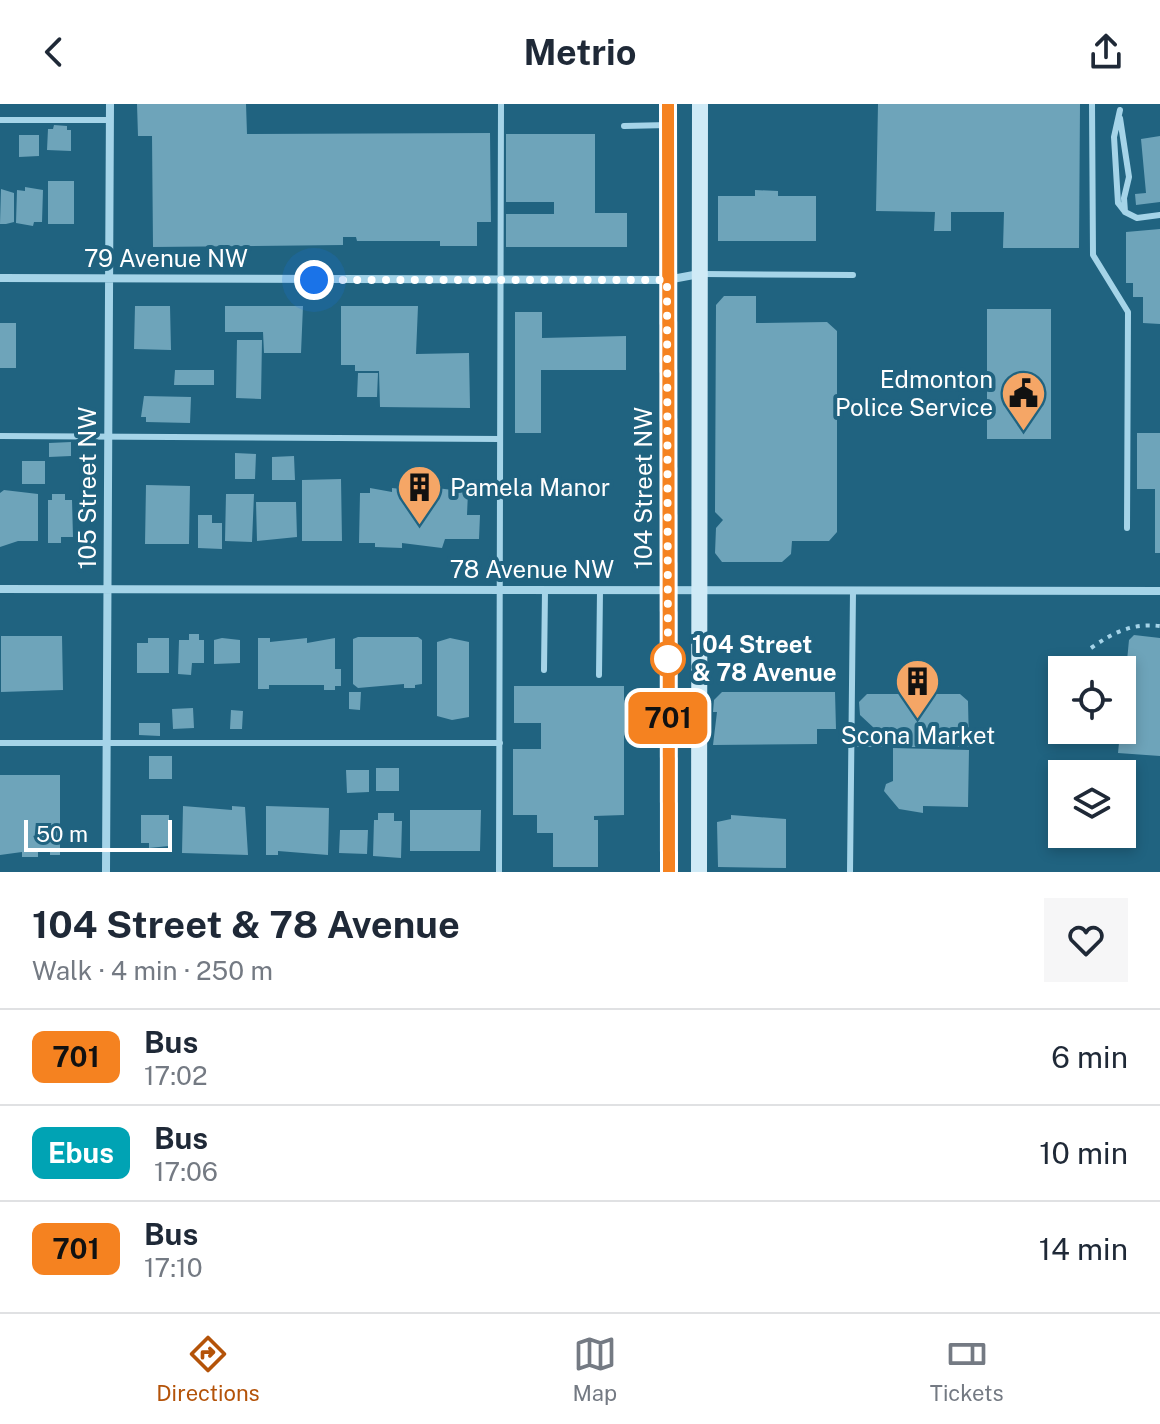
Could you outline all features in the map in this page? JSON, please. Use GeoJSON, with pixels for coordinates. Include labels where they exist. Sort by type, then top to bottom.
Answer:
{"type":"FeatureCollection","features":[{"type":"Feature","properties":{"kind":"main road","name":"104 Street NW"},"geometry":{"type":"LineString","coordinates":[[668,104],[669,872]]}},
{"type":"Feature","properties":{"kind":"main road"},"geometry":{"type":"LineString","coordinates":[[699,872],[700,104]]}},
{"type":"Feature","properties":{"kind":"street","name":"105 Street NW"},"geometry":{"type":"LineString","coordinates":[[106,872],[110,104]]}},
{"type":"Feature","properties":{"kind":"street","name":"79 Avenue NW"},"geometry":{"type":"LineString","coordinates":[[0,278],[501,281],[667,280],[699,274]]}},
{"type":"Feature","properties":{"kind":"street","name":"78 Avenue NW"},"geometry":{"type":"LineString","coordinates":[[0,589],[1160,591]]}},
{"type":"Feature","properties":{"kind":"lane"},"geometry":{"type":"LineString","coordinates":[[499,872],[501,104]]}},
{"type":"Feature","properties":{"kind":"lane"},"geometry":{"type":"LineString","coordinates":[[1092,104],[1093,255],[1128,312],[1127,528]]}},
{"type":"Feature","properties":{"kind":"lane"},"geometry":{"type":"LineString","coordinates":[[1125,212],[1124,198],[1129,177],[1120,114],[1114,137],[1118,203],[1125,212],[1137,218],[1160,215]]}},
{"type":"Feature","properties":{"kind":"lane"},"geometry":{"type":"LineString","coordinates":[[0,120],[110,120]]}},
{"type":"Feature","properties":{"kind":"lane"},"geometry":{"type":"LineString","coordinates":[[624,126],[668,125]]}},
{"type":"Feature","properties":{"kind":"lane"},"geometry":{"type":"LineString","coordinates":[[699,274],[853,275]]}},
{"type":"Feature","properties":{"kind":"lane"},"geometry":{"type":"LineString","coordinates":[[0,436],[500,439]]}},
{"type":"Feature","properties":{"kind":"lane"},"geometry":{"type":"LineString","coordinates":[[544,670],[545,590]]}},
{"type":"Feature","properties":{"kind":"lane"},"geometry":{"type":"LineString","coordinates":[[599,675],[600,591]]}},
{"type":"Feature","properties":{"kind":"lane"},"geometry":{"type":"LineString","coordinates":[[850,872],[850,608],[853,591]]}},
{"type":"Feature","properties":{"kind":"lane"},"geometry":{"type":"LineString","coordinates":[[0,743],[500,743]]}},
{"type":"Feature","properties":{"kind":"path"},"geometry":{"type":"LineString","coordinates":[[1091,648],[1123,629],[1136,625],[1160,626]]}},
{"type":"Feature","properties":{"kind":"building"},"geometry":{"type":"Polygon","coordinates":[[[137,104],[246,104],[247,134],[490,133],[491,222],[477,222],[477,246],[440,246],[440,241],[357,241],[356,237],[343,237],[343,245],[153,247],[152,136],[138,136],[137,104]]]}},
{"type":"Feature","properties":{"kind":"building"},"geometry":{"type":"Polygon","coordinates":[[[878,104],[1080,104],[1079,248],[1003,248],[1004,212],[951,212],[951,231],[934,231],[935,212],[876,211],[878,104]]]}},
{"type":"Feature","properties":{"kind":"building"},"geometry":{"type":"Polygon","coordinates":[[[54,125],[67,126],[67,130],[71,130],[71,151],[47,150],[48,129],[53,129],[54,125]]]}},
{"type":"Feature","properties":{"kind":"building"},"geometry":{"type":"Polygon","coordinates":[[[506,134],[595,134],[595,213],[627,213],[627,247],[506,247],[506,214],[554,214],[554,202],[506,202],[506,134]]]}},
{"type":"Feature","properties":{"kind":"building"},"geometry":{"type":"Polygon","coordinates":[[[19,135],[39,135],[39,156],[19,157],[19,135]]]}},
{"type":"Feature","properties":{"kind":"building"},"geometry":{"type":"Polygon","coordinates":[[[1160,136],[1160,202],[1136,205],[1135,194],[1146,193],[1141,139],[1160,136]]]}},
{"type":"Feature","properties":{"kind":"building"},"geometry":{"type":"Polygon","coordinates":[[[48,181],[74,181],[74,224],[48,224],[48,181]]]}},
{"type":"Feature","properties":{"kind":"building"},"geometry":{"type":"Polygon","coordinates":[[[25,187],[43,190],[42,222],[34,222],[33,226],[16,223],[17,190],[25,191],[25,187]]]}},
{"type":"Feature","properties":{"kind":"building"},"geometry":{"type":"Polygon","coordinates":[[[1,189],[14,193],[14,222],[0,224],[1,189]]]}},
{"type":"Feature","properties":{"kind":"building"},"geometry":{"type":"Polygon","coordinates":[[[755,190],[778,191],[778,196],[816,196],[816,241],[718,241],[718,196],[755,196],[755,190]]]}},
{"type":"Feature","properties":{"kind":"building"},"geometry":{"type":"Polygon","coordinates":[[[1160,229],[1160,324],[1143,323],[1143,297],[1133,297],[1133,283],[1126,283],[1126,232],[1160,229]]]}},
{"type":"Feature","properties":{"kind":"building"},"geometry":{"type":"Polygon","coordinates":[[[724,296],[756,296],[756,323],[827,322],[837,331],[837,532],[829,541],[792,541],[791,554],[782,562],[722,562],[715,553],[716,528],[723,520],[715,512],[716,305],[724,296]]]}},
{"type":"Feature","properties":{"kind":"building"},"geometry":{"type":"Polygon","coordinates":[[[135,306],[170,306],[171,350],[134,349],[135,306]]]}},
{"type":"Feature","properties":{"kind":"building"},"geometry":{"type":"Polygon","coordinates":[[[225,306],[303,306],[301,353],[264,353],[263,332],[225,332],[225,306]]]}},
{"type":"Feature","properties":{"kind":"building"},"geometry":{"type":"Polygon","coordinates":[[[341,306],[418,306],[416,354],[469,353],[470,408],[380,407],[379,371],[355,371],[355,365],[341,365],[341,306]]]}},
{"type":"Feature","properties":{"kind":"building"},"geometry":{"type":"Polygon","coordinates":[[[987,309],[1051,309],[1051,439],[987,439],[987,309]]]}},
{"type":"Feature","properties":{"kind":"building"},"geometry":{"type":"Polygon","coordinates":[[[515,312],[542,312],[542,338],[626,336],[626,370],[541,370],[541,433],[515,433],[515,312]]]}},
{"type":"Feature","properties":{"kind":"building"},"geometry":{"type":"Polygon","coordinates":[[[0,323],[16,323],[16,368],[0,368],[0,323]]]}},
{"type":"Feature","properties":{"kind":"building"},"geometry":{"type":"Polygon","coordinates":[[[237,340],[262,340],[261,399],[236,398],[237,340]]]}},
{"type":"Feature","properties":{"kind":"building"},"geometry":{"type":"Polygon","coordinates":[[[175,370],[214,370],[214,385],[174,385],[175,370]]]}},
{"type":"Feature","properties":{"kind":"building"},"geometry":{"type":"Polygon","coordinates":[[[358,373],[378,373],[377,397],[357,397],[358,373]]]}},
{"type":"Feature","properties":{"kind":"building"},"geometry":{"type":"Polygon","coordinates":[[[144,396],[191,397],[190,423],[146,422],[146,417],[141,417],[144,396]]]}},
{"type":"Feature","properties":{"kind":"building"},"geometry":{"type":"Polygon","coordinates":[[[1137,433],[1160,433],[1160,553],[1155,553],[1155,489],[1137,489],[1137,433]]]}},
{"type":"Feature","properties":{"kind":"building"},"geometry":{"type":"Polygon","coordinates":[[[71,442],[71,456],[49,457],[49,443],[71,442]]]}},
{"type":"Feature","properties":{"kind":"building"},"geometry":{"type":"Polygon","coordinates":[[[235,453],[256,454],[255,479],[235,479],[235,453]]]}},
{"type":"Feature","properties":{"kind":"building"},"geometry":{"type":"Polygon","coordinates":[[[294,456],[295,480],[272,480],[272,457],[294,456]]]}},
{"type":"Feature","properties":{"kind":"building"},"geometry":{"type":"Polygon","coordinates":[[[22,461],[45,461],[45,484],[22,484],[22,461]]]}},
{"type":"Feature","properties":{"kind":"building"},"geometry":{"type":"Polygon","coordinates":[[[341,479],[342,541],[302,541],[302,480],[341,479]]]}},
{"type":"Feature","properties":{"kind":"building"},"geometry":{"type":"Polygon","coordinates":[[[146,485],[190,486],[189,544],[145,544],[146,485]]]}},
{"type":"Feature","properties":{"kind":"building","name":"Pamela Manor"},"geometry":{"type":"Polygon","coordinates":[[[429,487],[468,492],[467,515],[480,515],[479,539],[445,539],[442,548],[402,543],[402,548],[375,547],[375,543],[359,543],[360,493],[370,493],[370,488],[392,492],[392,488],[429,492],[429,487]]]}},
{"type":"Feature","properties":{"kind":"building"},"geometry":{"type":"Polygon","coordinates":[[[4,490],[38,494],[38,541],[18,541],[0,547],[0,493],[4,490]]]}},
{"type":"Feature","properties":{"kind":"building"},"geometry":{"type":"Polygon","coordinates":[[[52,494],[65,494],[65,500],[72,500],[73,537],[61,537],[61,543],[48,543],[48,500],[52,500],[52,494]]]}},
{"type":"Feature","properties":{"kind":"building"},"geometry":{"type":"Polygon","coordinates":[[[226,494],[254,494],[252,542],[225,541],[226,494]]]}},
{"type":"Feature","properties":{"kind":"building"},"geometry":{"type":"Polygon","coordinates":[[[256,502],[296,502],[297,537],[257,541],[256,502]]]}},
{"type":"Feature","properties":{"kind":"building"},"geometry":{"type":"Polygon","coordinates":[[[198,515],[212,515],[212,523],[222,523],[222,549],[198,548],[198,515]]]}},
{"type":"Feature","properties":{"kind":"building"},"geometry":{"type":"Polygon","coordinates":[[[189,634],[199,634],[199,640],[204,640],[204,663],[192,663],[191,675],[178,674],[179,640],[189,640],[189,634]]]}},
{"type":"Feature","properties":{"kind":"building"},"geometry":{"type":"Polygon","coordinates":[[[1134,635],[1160,638],[1160,756],[1118,753],[1119,744],[1136,744],[1136,656],[1127,656],[1129,640],[1134,635]]]}},
{"type":"Feature","properties":{"kind":"building"},"geometry":{"type":"Polygon","coordinates":[[[1,636],[62,636],[63,690],[1,692],[1,636]]]}},
{"type":"Feature","properties":{"kind":"building"},"geometry":{"type":"Polygon","coordinates":[[[418,637],[422,640],[422,684],[415,685],[415,688],[404,688],[404,684],[358,688],[353,684],[353,639],[418,637]]]}},
{"type":"Feature","properties":{"kind":"building"},"geometry":{"type":"Polygon","coordinates":[[[148,638],[169,638],[169,673],[137,673],[137,643],[148,643],[148,638]]]}},
{"type":"Feature","properties":{"kind":"building"},"geometry":{"type":"Polygon","coordinates":[[[258,638],[270,638],[270,642],[307,638],[307,643],[335,638],[335,669],[341,669],[341,686],[335,686],[335,690],[324,690],[324,685],[269,685],[269,689],[258,689],[258,638]]]}},
{"type":"Feature","properties":{"kind":"building"},"geometry":{"type":"Polygon","coordinates":[[[450,638],[469,642],[469,717],[452,720],[437,716],[437,642],[450,638]]]}},
{"type":"Feature","properties":{"kind":"building"},"geometry":{"type":"Polygon","coordinates":[[[214,640],[240,640],[240,663],[214,664],[214,640]]]}},
{"type":"Feature","properties":{"kind":"building"},"geometry":{"type":"Polygon","coordinates":[[[514,686],[624,686],[624,815],[594,816],[594,820],[598,820],[598,867],[553,867],[553,833],[537,833],[537,815],[513,815],[513,749],[541,749],[541,723],[514,723],[514,686]]]}},
{"type":"Feature","properties":{"kind":"building"},"geometry":{"type":"Polygon","coordinates":[[[349,692],[361,692],[360,710],[349,709],[349,692]]]}},
{"type":"Feature","properties":{"kind":"building"},"geometry":{"type":"Polygon","coordinates":[[[722,692],[835,692],[836,729],[817,729],[817,744],[713,745],[717,712],[713,712],[714,700],[722,692]]]}},
{"type":"Feature","properties":{"kind":"building","name":"Scona Market"},"geometry":{"type":"Polygon","coordinates":[[[867,694],[960,694],[968,701],[969,747],[857,747],[874,728],[860,715],[859,702],[867,694]]]}},
{"type":"Feature","properties":{"kind":"building"},"geometry":{"type":"Polygon","coordinates":[[[193,708],[194,728],[173,729],[172,709],[193,708]]]}},
{"type":"Feature","properties":{"kind":"building"},"geometry":{"type":"Polygon","coordinates":[[[231,710],[243,711],[242,729],[230,729],[231,710]]]}},
{"type":"Feature","properties":{"kind":"building"},"geometry":{"type":"Polygon","coordinates":[[[139,723],[160,723],[160,736],[139,735],[139,723]]]}},
{"type":"Feature","properties":{"kind":"building"},"geometry":{"type":"Polygon","coordinates":[[[893,748],[969,750],[968,807],[923,806],[923,813],[899,809],[884,791],[886,784],[893,781],[893,748]]]}},
{"type":"Feature","properties":{"kind":"building"},"geometry":{"type":"Polygon","coordinates":[[[149,756],[172,756],[172,779],[149,779],[149,756]]]}},
{"type":"Feature","properties":{"kind":"building"},"geometry":{"type":"Polygon","coordinates":[[[376,768],[399,768],[399,791],[376,791],[376,768]]]}},
{"type":"Feature","properties":{"kind":"building"},"geometry":{"type":"Polygon","coordinates":[[[346,770],[369,770],[369,792],[347,793],[346,770]]]}},
{"type":"Feature","properties":{"kind":"building"},"geometry":{"type":"Polygon","coordinates":[[[0,775],[60,775],[60,855],[38,852],[38,857],[22,857],[22,852],[0,855],[0,775]]]}},
{"type":"Feature","properties":{"kind":"building"},"geometry":{"type":"Polygon","coordinates":[[[183,806],[232,810],[232,806],[245,807],[248,855],[182,853],[183,806]]]}},
{"type":"Feature","properties":{"kind":"building"},"geometry":{"type":"Polygon","coordinates":[[[266,806],[329,808],[328,855],[278,851],[278,855],[266,855],[266,806]]]}},
{"type":"Feature","properties":{"kind":"building"},"geometry":{"type":"Polygon","coordinates":[[[410,810],[481,810],[480,851],[410,851],[410,810]]]}},
{"type":"Feature","properties":{"kind":"building"},"geometry":{"type":"Polygon","coordinates":[[[378,813],[394,813],[394,821],[402,821],[401,858],[373,856],[374,820],[378,820],[378,813]]]}},
{"type":"Feature","properties":{"kind":"building"},"geometry":{"type":"Polygon","coordinates":[[[141,815],[169,815],[169,846],[149,848],[149,843],[141,843],[141,815]]]}},
{"type":"Feature","properties":{"kind":"building"},"geometry":{"type":"Polygon","coordinates":[[[731,815],[786,819],[786,868],[718,867],[717,822],[731,819],[731,815]]]}},
{"type":"Feature","properties":{"kind":"building"},"geometry":{"type":"Polygon","coordinates":[[[340,830],[368,830],[367,854],[339,853],[340,830]]]}},
{"type":"Feature","properties":{"kind":"bus line","name":"701"},"geometry":{"type":"LineString","coordinates":[[668,104],[669,872]]}},
{"type":"Feature","properties":{"kind":"place","name":"Edmonton Police Service"},"geometry":{"type":"Point","coordinates":[1024,433]}},
{"type":"Feature","properties":{"kind":"place","name":"Pamela Manor"},"geometry":{"type":"Point","coordinates":[419,527]}},
{"type":"Feature","properties":{"kind":"place","name":"104 Street & 78 Avenue"},"geometry":{"type":"Point","coordinates":[668,659]}},
{"type":"Feature","properties":{"kind":"place","name":"Scona Market"},"geometry":{"type":"Point","coordinates":[918,721]}},
{"type":"Feature","properties":{"kind":"route"},"geometry":{"type":"LineString","coordinates":[[314,280],[667,280],[668,659]]}}]}
